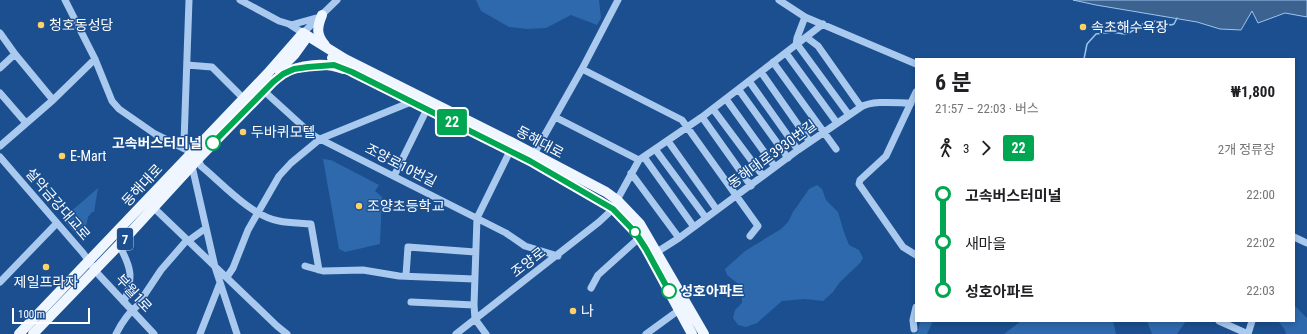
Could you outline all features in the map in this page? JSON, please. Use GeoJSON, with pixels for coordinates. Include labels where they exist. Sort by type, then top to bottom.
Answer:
{"type":"FeatureCollection","features":[{"type":"Feature","properties":{"kind":"main road"},"geometry":{"type":"LineString","coordinates":[[320,17],[318,24],[320,40],[330,49]]}},
{"type":"Feature","properties":{"kind":"main road","name":"동해대로"},"geometry":{"type":"LineString","coordinates":[[304,36],[512,147],[530,161],[615,204],[640,224],[704,334]]}},
{"type":"Feature","properties":{"kind":"main road","name":"동해대로"},"geometry":{"type":"LineString","coordinates":[[304,36],[352,72]]}},
{"type":"Feature","properties":{"kind":"main road","name":"동해대로"},"geometry":{"type":"LineString","coordinates":[[19,334],[92,266],[119,245],[154,206],[192,156],[243,98],[304,36]]}},
{"type":"Feature","properties":{"kind":"main road","name":"동해대로"},"geometry":{"type":"LineString","coordinates":[[244,111],[257,93],[294,55],[304,36]]}},
{"type":"Feature","properties":{"kind":"main road","name":"동해대로"},"geometry":{"type":"LineString","coordinates":[[33,334],[185,160],[192,156],[244,111],[283,74],[294,69],[322,65],[334,65],[352,72],[426,109],[512,147],[534,154],[606,192],[639,238],[692,334]]}},
{"type":"Feature","properties":{"kind":"street"},"geometry":{"type":"LineString","coordinates":[[65,0],[95,59],[112,101],[119,109],[155,134],[192,156],[215,267],[236,334]]}},
{"type":"Feature","properties":{"kind":"street"},"geometry":{"type":"LineString","coordinates":[[189,0],[184,142],[192,156],[201,166],[241,201],[258,213],[278,221],[311,224],[319,270]]}},
{"type":"Feature","properties":{"kind":"street"},"geometry":{"type":"LineString","coordinates":[[244,1],[288,25],[287,28],[304,36],[337,0]]}},
{"type":"Feature","properties":{"kind":"street"},"geometry":{"type":"LineString","coordinates":[[534,154],[582,69],[618,0]]}},
{"type":"Feature","properties":{"kind":"street"},"geometry":{"type":"LineString","coordinates":[[779,0],[805,17],[915,64]]}},
{"type":"Feature","properties":{"kind":"street"},"geometry":{"type":"LineString","coordinates":[[288,25],[320,17]]}},
{"type":"Feature","properties":{"kind":"street"},"geometry":{"type":"LineString","coordinates":[[805,17],[796,38],[797,44],[849,115]]}},
{"type":"Feature","properties":{"kind":"street"},"geometry":{"type":"LineString","coordinates":[[642,159],[713,109],[823,24]]}},
{"type":"Feature","properties":{"kind":"street"},"geometry":{"type":"LineString","coordinates":[[0,33],[15,54],[54,100]]}},
{"type":"Feature","properties":{"kind":"street"},"geometry":{"type":"LineString","coordinates":[[806,37],[818,46],[861,107]]}},
{"type":"Feature","properties":{"kind":"street"},"geometry":{"type":"LineString","coordinates":[[786,53],[838,123]]}},
{"type":"Feature","properties":{"kind":"street"},"geometry":{"type":"LineString","coordinates":[[0,68],[15,54]]}},
{"type":"Feature","properties":{"kind":"street"},"geometry":{"type":"LineString","coordinates":[[0,146],[54,100],[95,59]]}},
{"type":"Feature","properties":{"kind":"street"},"geometry":{"type":"LineString","coordinates":[[773,62],[836,149]]}},
{"type":"Feature","properties":{"kind":"street"},"geometry":{"type":"LineString","coordinates":[[187,65],[212,67],[243,98]]}},
{"type":"Feature","properties":{"kind":"street"},"geometry":{"type":"LineString","coordinates":[[582,69],[682,120],[688,126],[758,226],[750,236]]}},
{"type":"Feature","properties":{"kind":"street"},"geometry":{"type":"LineString","coordinates":[[761,72],[810,142]]}},
{"type":"Feature","properties":{"kind":"street"},"geometry":{"type":"LineString","coordinates":[[749,81],[798,150]]}},
{"type":"Feature","properties":{"kind":"street"},"geometry":{"type":"LineString","coordinates":[[738,90],[788,158]]}},
{"type":"Feature","properties":{"kind":"street","name":"조양로10번길"},"geometry":{"type":"LineString","coordinates":[[264,91],[309,132],[320,139],[506,233],[526,246],[558,256]]}},
{"type":"Feature","properties":{"kind":"street"},"geometry":{"type":"LineString","coordinates":[[0,93],[26,123]]}},
{"type":"Feature","properties":{"kind":"street"},"geometry":{"type":"LineString","coordinates":[[915,94],[886,156],[860,180],[859,184],[903,247],[915,254]]}},
{"type":"Feature","properties":{"kind":"street"},"geometry":{"type":"LineString","coordinates":[[726,99],[775,167]]}},
{"type":"Feature","properties":{"kind":"street"},"geometry":{"type":"LineString","coordinates":[[227,277],[233,268],[248,230],[279,176],[291,162],[320,139],[411,102]]}},
{"type":"Feature","properties":{"kind":"street","name":"동해대로3930번길"},"geometry":{"type":"LineString","coordinates":[[657,252],[751,186],[798,150],[861,107],[875,103],[911,103]]}},
{"type":"Feature","properties":{"kind":"street"},"geometry":{"type":"LineString","coordinates":[[394,176],[426,109]]}},
{"type":"Feature","properties":{"kind":"street"},"geometry":{"type":"LineString","coordinates":[[713,109],[763,176]]}},
{"type":"Feature","properties":{"kind":"street"},"geometry":{"type":"LineString","coordinates":[[555,117],[642,159],[694,227]]}},
{"type":"Feature","properties":{"kind":"street"},"geometry":{"type":"LineString","coordinates":[[702,117],[751,186]]}},
{"type":"Feature","properties":{"kind":"street"},"geometry":{"type":"LineString","coordinates":[[668,141],[717,210]]}},
{"type":"Feature","properties":{"kind":"street"},"geometry":{"type":"LineString","coordinates":[[486,334],[475,320],[474,279],[477,218],[512,147]]}},
{"type":"Feature","properties":{"kind":"street"},"geometry":{"type":"LineString","coordinates":[[655,149],[706,218]]}},
{"type":"Feature","properties":{"kind":"street","name":"설악금강대교로"},"geometry":{"type":"LineString","coordinates":[[0,157],[92,266]]}},
{"type":"Feature","properties":{"kind":"street","name":"조양로"},"geometry":{"type":"LineString","coordinates":[[456,334],[558,256],[599,222],[615,204],[631,173],[642,159]]}},
{"type":"Feature","properties":{"kind":"street"},"geometry":{"type":"LineString","coordinates":[[631,173],[679,238]]}},
{"type":"Feature","properties":{"kind":"street"},"geometry":{"type":"LineString","coordinates":[[154,206],[215,267],[287,334]]}},
{"type":"Feature","properties":{"kind":"street"},"geometry":{"type":"LineString","coordinates":[[0,282],[57,223]]}},
{"type":"Feature","properties":{"kind":"street"},"geometry":{"type":"LineString","coordinates":[[116,334],[122,323],[137,306],[161,270],[188,240],[206,228]]}},
{"type":"Feature","properties":{"kind":"street"},"geometry":{"type":"LineString","coordinates":[[1295,237],[1307,243]]}},
{"type":"Feature","properties":{"kind":"street"},"geometry":{"type":"LineString","coordinates":[[591,288],[598,275],[639,238]]}},
{"type":"Feature","properties":{"kind":"street"},"geometry":{"type":"LineString","coordinates":[[119,245],[127,260],[130,271],[129,286],[124,302]]}},
{"type":"Feature","properties":{"kind":"street"},"geometry":{"type":"LineString","coordinates":[[406,275],[408,247],[475,252]]}},
{"type":"Feature","properties":{"kind":"street","name":"부월1로"},"geometry":{"type":"LineString","coordinates":[[92,266],[154,334]]}},
{"type":"Feature","properties":{"kind":"street"},"geometry":{"type":"LineString","coordinates":[[305,266],[323,271],[363,270],[399,276],[406,275],[474,279]]}},
{"type":"Feature","properties":{"kind":"street"},"geometry":{"type":"LineString","coordinates":[[200,334],[220,282]]}},
{"type":"Feature","properties":{"kind":"street"},"geometry":{"type":"LineString","coordinates":[[411,302],[474,305]]}},
{"type":"Feature","properties":{"kind":"street"},"geometry":{"type":"LineString","coordinates":[[646,334],[679,310]]}},
{"type":"Feature","properties":{"kind":"street"},"geometry":{"type":"LineString","coordinates":[[914,329],[913,320],[915,311]]}},
{"type":"Feature","properties":{"kind":"street"},"geometry":{"type":"LineString","coordinates":[[1221,322],[1248,334],[1252,322]]}},
{"type":"Feature","properties":{"kind":"shaded area"},"geometry":{"type":"Polygon","coordinates":[[[476,0],[599,0],[601,18],[597,25],[571,15],[546,28],[527,29],[509,27],[481,11],[476,0]]]}},
{"type":"Feature","properties":{"kind":"shaded area"},"geometry":{"type":"Polygon","coordinates":[[[1073,0],[1307,0],[1307,17],[1285,13],[1258,23],[1252,11],[1241,30],[1220,29],[1197,22],[1073,0]]]}},
{"type":"Feature","properties":{"kind":"shaded area"},"geometry":{"type":"Polygon","coordinates":[[[323,159],[331,160],[379,185],[375,191],[382,197],[380,244],[345,252],[339,249],[323,159]]]}},
{"type":"Feature","properties":{"kind":"shaded area"},"geometry":{"type":"Polygon","coordinates":[[[817,185],[822,189],[826,200],[838,212],[849,245],[859,250],[863,258],[860,263],[823,301],[805,299],[782,301],[757,323],[746,327],[738,325],[733,318],[735,310],[742,303],[741,286],[727,275],[725,269],[745,251],[781,229],[788,222],[809,189],[817,185]]]}},
{"type":"Feature","properties":{"kind":"shaded area"},"geometry":{"type":"Polygon","coordinates":[[[98,188],[94,212],[92,212],[88,217],[83,242],[66,223],[68,214],[98,188]]]}},
{"type":"Feature","properties":{"kind":"shaded area"},"geometry":{"type":"Polygon","coordinates":[[[1295,306],[1307,318],[1307,334],[1286,334],[1285,330],[1279,322],[1295,322],[1295,306]]]}},
{"type":"Feature","properties":{"kind":"shaded area"},"geometry":{"type":"Polygon","coordinates":[[[920,322],[933,322],[927,334],[912,334],[918,332],[920,322]]]}},
{"type":"Feature","properties":{"kind":"shaded area"},"geometry":{"type":"Polygon","coordinates":[[[1020,322],[1113,322],[1116,334],[1004,334],[1020,322]]]}},
{"type":"Feature","properties":{"kind":"shaded area"},"geometry":{"type":"Polygon","coordinates":[[[1147,322],[1185,322],[1177,334],[1152,334],[1147,322]]]}},
{"type":"Feature","properties":{"kind":"waterway"},"geometry":{"type":"LineString","coordinates":[[1084,58],[1087,44],[1096,34],[1112,32],[1124,34],[1129,33],[1143,24],[1156,21],[1171,25],[1174,24],[1177,18]]}},
{"type":"Feature","properties":{"kind":"bus line","name":"22"},"geometry":{"type":"LineString","coordinates":[[213,143],[273,82],[283,74],[294,69],[334,65],[352,72],[530,161],[613,209],[635,232],[669,291]]}},
{"type":"Feature","properties":{"kind":"place","name":"청호동성당"},"geometry":{"type":"Point","coordinates":[41,25]}},
{"type":"Feature","properties":{"kind":"place","name":"속초해수욕장"},"geometry":{"type":"Point","coordinates":[1083,27]}},
{"type":"Feature","properties":{"kind":"place","name":"두바퀴모텔"},"geometry":{"type":"Point","coordinates":[243,132]}},
{"type":"Feature","properties":{"kind":"place","name":"고속버스터미널"},"geometry":{"type":"Point","coordinates":[213,143]}},
{"type":"Feature","properties":{"kind":"place","name":"E-Mart"},"geometry":{"type":"Point","coordinates":[62,156]}},
{"type":"Feature","properties":{"kind":"place","name":"조양초등학교"},"geometry":{"type":"Point","coordinates":[359,206]}},
{"type":"Feature","properties":{"kind":"place","name":"제일프라자"},"geometry":{"type":"Point","coordinates":[46,267]}},
{"type":"Feature","properties":{"kind":"place","name":"성호아파트"},"geometry":{"type":"Point","coordinates":[669,291]}},
{"type":"Feature","properties":{"kind":"place","name":"나"},"geometry":{"type":"Point","coordinates":[573,311]}}]}
